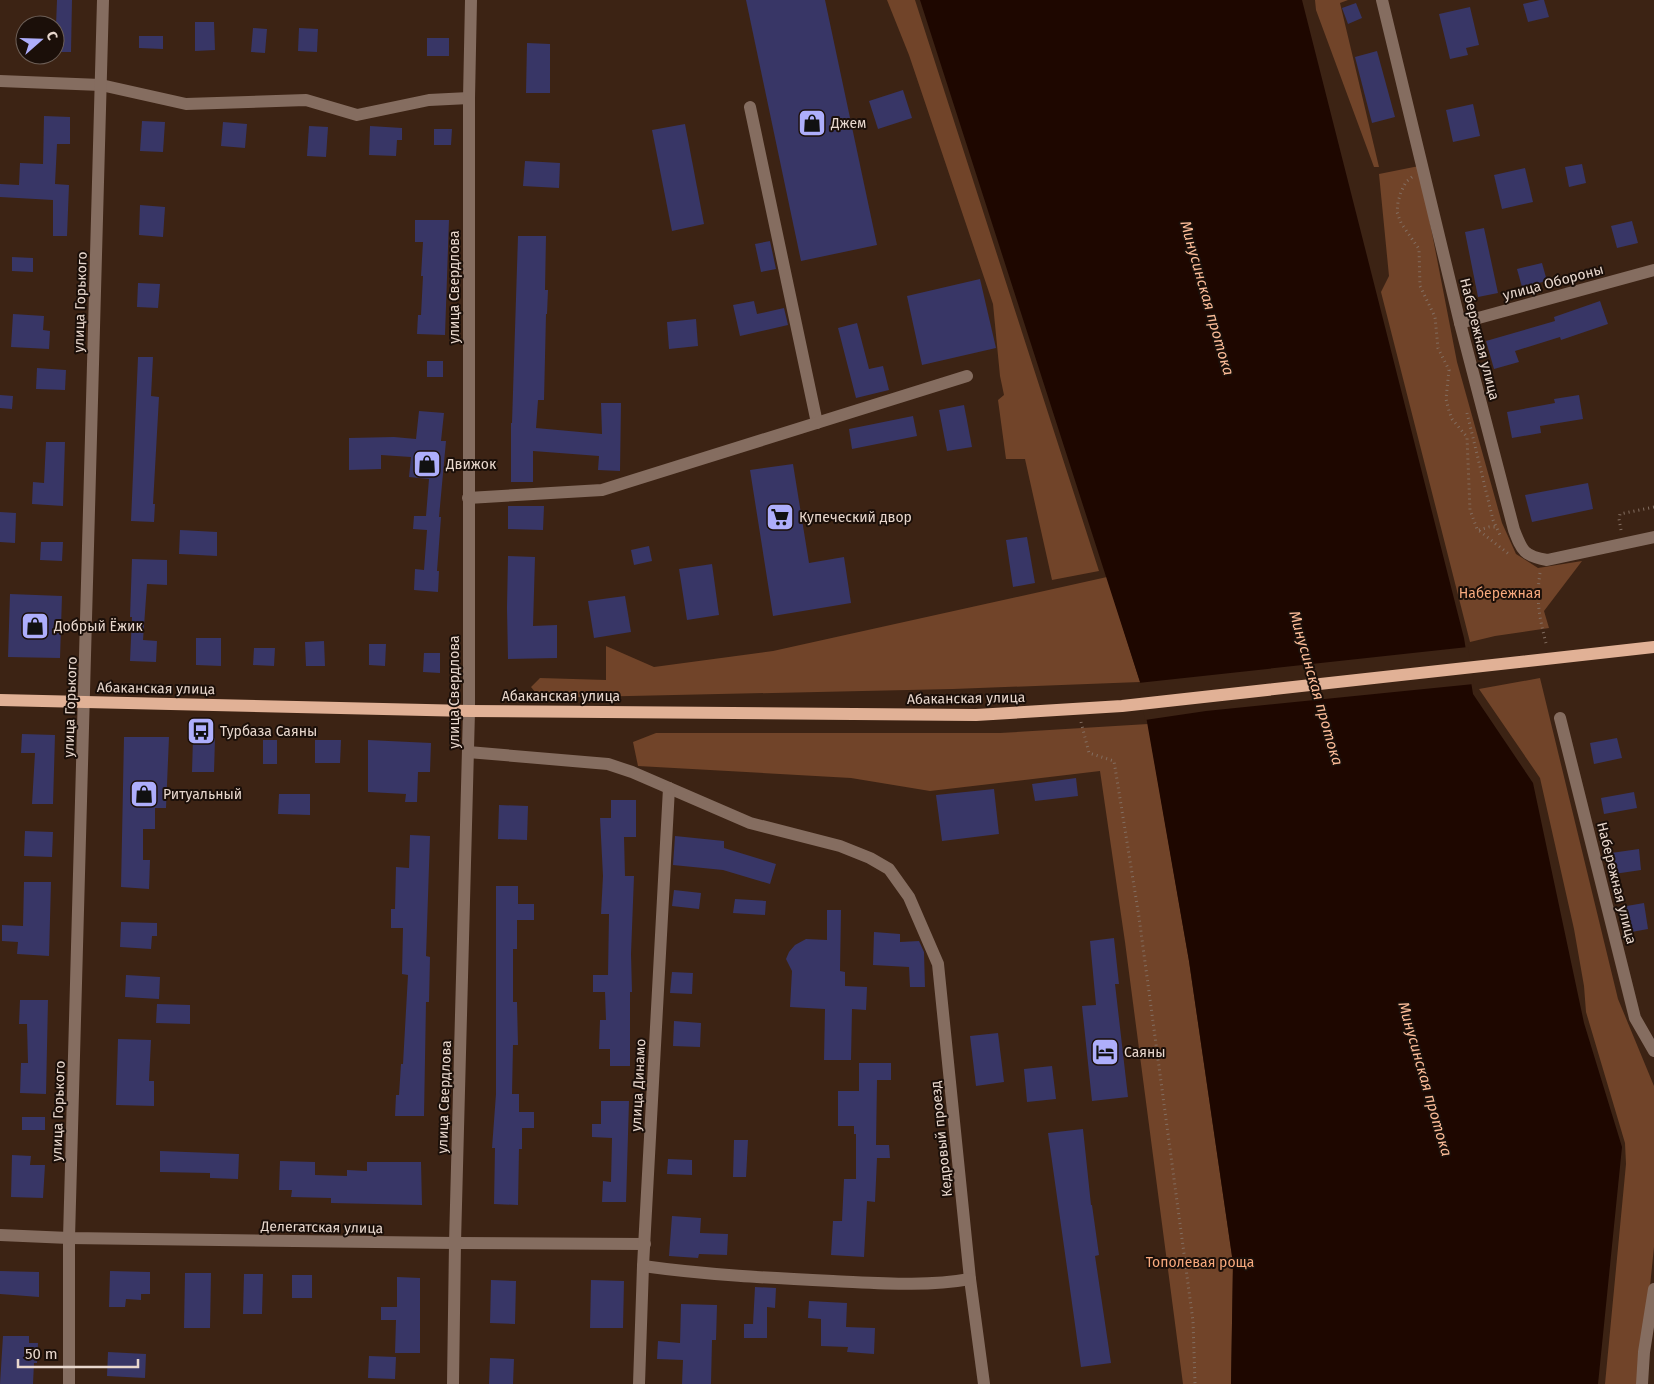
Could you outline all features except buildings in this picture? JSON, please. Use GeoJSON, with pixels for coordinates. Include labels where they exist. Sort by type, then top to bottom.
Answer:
{"type":"FeatureCollection","features":[{"type":"Feature","properties":{"kind":"main road","name":"Абаканская улица"},"geometry":{"type":"LineString","coordinates":[[0,700],[469,711],[976,715],[1122,706],[1654,647]]}},
{"type":"Feature","properties":{"kind":"street","name":"улица Горького"},"geometry":{"type":"LineString","coordinates":[[69,1384],[69,1238],[103,0]]}},
{"type":"Feature","properties":{"kind":"street","name":"улица Свердлова"},"geometry":{"type":"LineString","coordinates":[[453,1384],[469,711],[469,98],[472,0]]}},
{"type":"Feature","properties":{"kind":"street","name":"Набережная улица"},"geometry":{"type":"LineString","coordinates":[[1382,0],[1460,323],[1514,530],[1521,548],[1534,558],[1547,560],[1654,536]]}},
{"type":"Feature","properties":{"kind":"street"},"geometry":{"type":"LineString","coordinates":[[0,81],[101,85],[186,104],[306,100],[357,116],[429,100],[469,98]]}},
{"type":"Feature","properties":{"kind":"street"},"geometry":{"type":"LineString","coordinates":[[750,107],[817,423]]}},
{"type":"Feature","properties":{"kind":"street","name":"улица Обороны"},"geometry":{"type":"LineString","coordinates":[[1460,323],[1654,270]]}},
{"type":"Feature","properties":{"kind":"street"},"geometry":{"type":"LineString","coordinates":[[468,498],[602,490],[967,376]]}},
{"type":"Feature","properties":{"kind":"street","name":"Набережная улица"},"geometry":{"type":"LineString","coordinates":[[1560,718],[1635,1018],[1654,1051]]}},
{"type":"Feature","properties":{"kind":"street"},"geometry":{"type":"LineString","coordinates":[[468,752],[608,764],[669,788]]}},
{"type":"Feature","properties":{"kind":"street","name":"Кедровый проезд"},"geometry":{"type":"LineString","coordinates":[[669,788],[750,823],[840,846],[870,858],[889,869],[909,897],[938,964],[970,1279],[984,1384]]}},
{"type":"Feature","properties":{"kind":"street","name":"улица Динамо"},"geometry":{"type":"LineString","coordinates":[[639,1384],[643,1266],[669,788]]}},
{"type":"Feature","properties":{"kind":"street","name":"Делегатская улица"},"geometry":{"type":"LineString","coordinates":[[0,1235],[69,1238],[645,1244]]}},
{"type":"Feature","properties":{"kind":"street"},"geometry":{"type":"LineString","coordinates":[[643,1266],[694,1273],[880,1284],[949,1283],[970,1279]]}},
{"type":"Feature","properties":{"kind":"street"},"geometry":{"type":"LineString","coordinates":[[1642,1384],[1644,1352],[1654,1289]]}},
{"type":"Feature","properties":{"kind":"path"},"geometry":{"type":"LineString","coordinates":[[1419,247],[1424,245]]}},
{"type":"Feature","properties":{"kind":"path"},"geometry":{"type":"LineString","coordinates":[[1449,373],[1455,372]]}},
{"type":"Feature","properties":{"kind":"path"},"geometry":{"type":"LineString","coordinates":[[1467,437],[1472,435]]}},
{"type":"Feature","properties":{"kind":"path"},"geometry":{"type":"LineString","coordinates":[[1648,508],[1654,508]]}},
{"type":"Feature","properties":{"kind":"path"},"geometry":{"type":"LineString","coordinates":[[1479,530],[1489,526],[1495,527]]}},
{"type":"Feature","properties":{"kind":"path"},"geometry":{"type":"LineString","coordinates":[[1540,573],[1538,588],[1539,617],[1546,643]]}},
{"type":"Feature","properties":{"kind":"path"},"geometry":{"type":"LineString","coordinates":[[1078,709],[1089,752],[1114,761],[1126,826],[1193,1321],[1195,1384]]}},
{"type":"Feature","properties":{"kind":"green space"},"geometry":{"type":"Polygon","coordinates":[[[887,0],[915,0],[1099,571],[1052,580],[1025,459],[1006,459],[998,400],[1004,395],[1000,376],[993,304],[909,55],[887,0]]]}},
{"type":"Feature","properties":{"kind":"green space"},"geometry":{"type":"Polygon","coordinates":[[[1315,0],[1348,0],[1340,3],[1379,167],[1374,167],[1316,10],[1315,0]]]}},
{"type":"Feature","properties":{"kind":"green space","name":"Набережная"},"geometry":{"type":"Polygon","coordinates":[[[1419,166],[1457,362],[1502,523],[1516,554],[1538,568],[1582,561],[1544,611],[1549,628],[1495,636],[1470,642],[1381,292],[1389,276],[1379,174],[1419,166]]]}},
{"type":"Feature","properties":{"kind":"green space"},"geometry":{"type":"Polygon","coordinates":[[[1107,577],[1140,682],[953,689],[540,698],[531,687],[540,678],[606,680],[606,646],[654,667],[773,651],[1107,577]]]}},
{"type":"Feature","properties":{"kind":"green space"},"geometry":{"type":"Polygon","coordinates":[[[1540,678],[1618,999],[1654,1086],[1654,1247],[1640,1384],[1605,1384],[1626,1164],[1625,1143],[1586,1012],[1584,986],[1574,929],[1540,778],[1479,689],[1540,678]]]}},
{"type":"Feature","properties":{"kind":"green space","name":"Тополевая роща"},"geometry":{"type":"Polygon","coordinates":[[[1148,724],[1189,961],[1233,1263],[1231,1384],[1183,1384],[1125,942],[1100,771],[930,791],[851,778],[638,766],[633,742],[656,733],[1000,733],[1148,724]]]}},
{"type":"Feature","properties":{"kind":"water","name":"Минусинская протока"},"geometry":{"type":"Polygon","coordinates":[[[920,0],[1302,0],[1464,638],[1473,694],[1533,783],[1584,1023],[1622,1147],[1598,1384],[1231,1384],[1233,1263],[1189,961],[1140,682],[920,0]]]}},
{"type":"Feature","properties":{"kind":"pier"},"geometry":{"type":"Polygon","coordinates":[[[1468,647],[1474,684],[1206,711],[1145,720],[1138,683],[1468,647]]]}},
{"type":"Feature","properties":{"kind":"place","name":"Джем"},"geometry":{"type":"Point","coordinates":[812,123]}},
{"type":"Feature","properties":{"kind":"place","name":"Движок"},"geometry":{"type":"Point","coordinates":[427,464]}},
{"type":"Feature","properties":{"kind":"place","name":"Купеческий двор"},"geometry":{"type":"Point","coordinates":[780,517]}},
{"type":"Feature","properties":{"kind":"place","name":"Добрый Ёжик"},"geometry":{"type":"Point","coordinates":[35,626]}},
{"type":"Feature","properties":{"kind":"place","name":"Турбаза Саяны"},"geometry":{"type":"Point","coordinates":[201,731]}},
{"type":"Feature","properties":{"kind":"place","name":"Ритуальный"},"geometry":{"type":"Point","coordinates":[144,794]}},
{"type":"Feature","properties":{"kind":"place","name":"Саяны"},"geometry":{"type":"Point","coordinates":[1105,1052]}}]}
